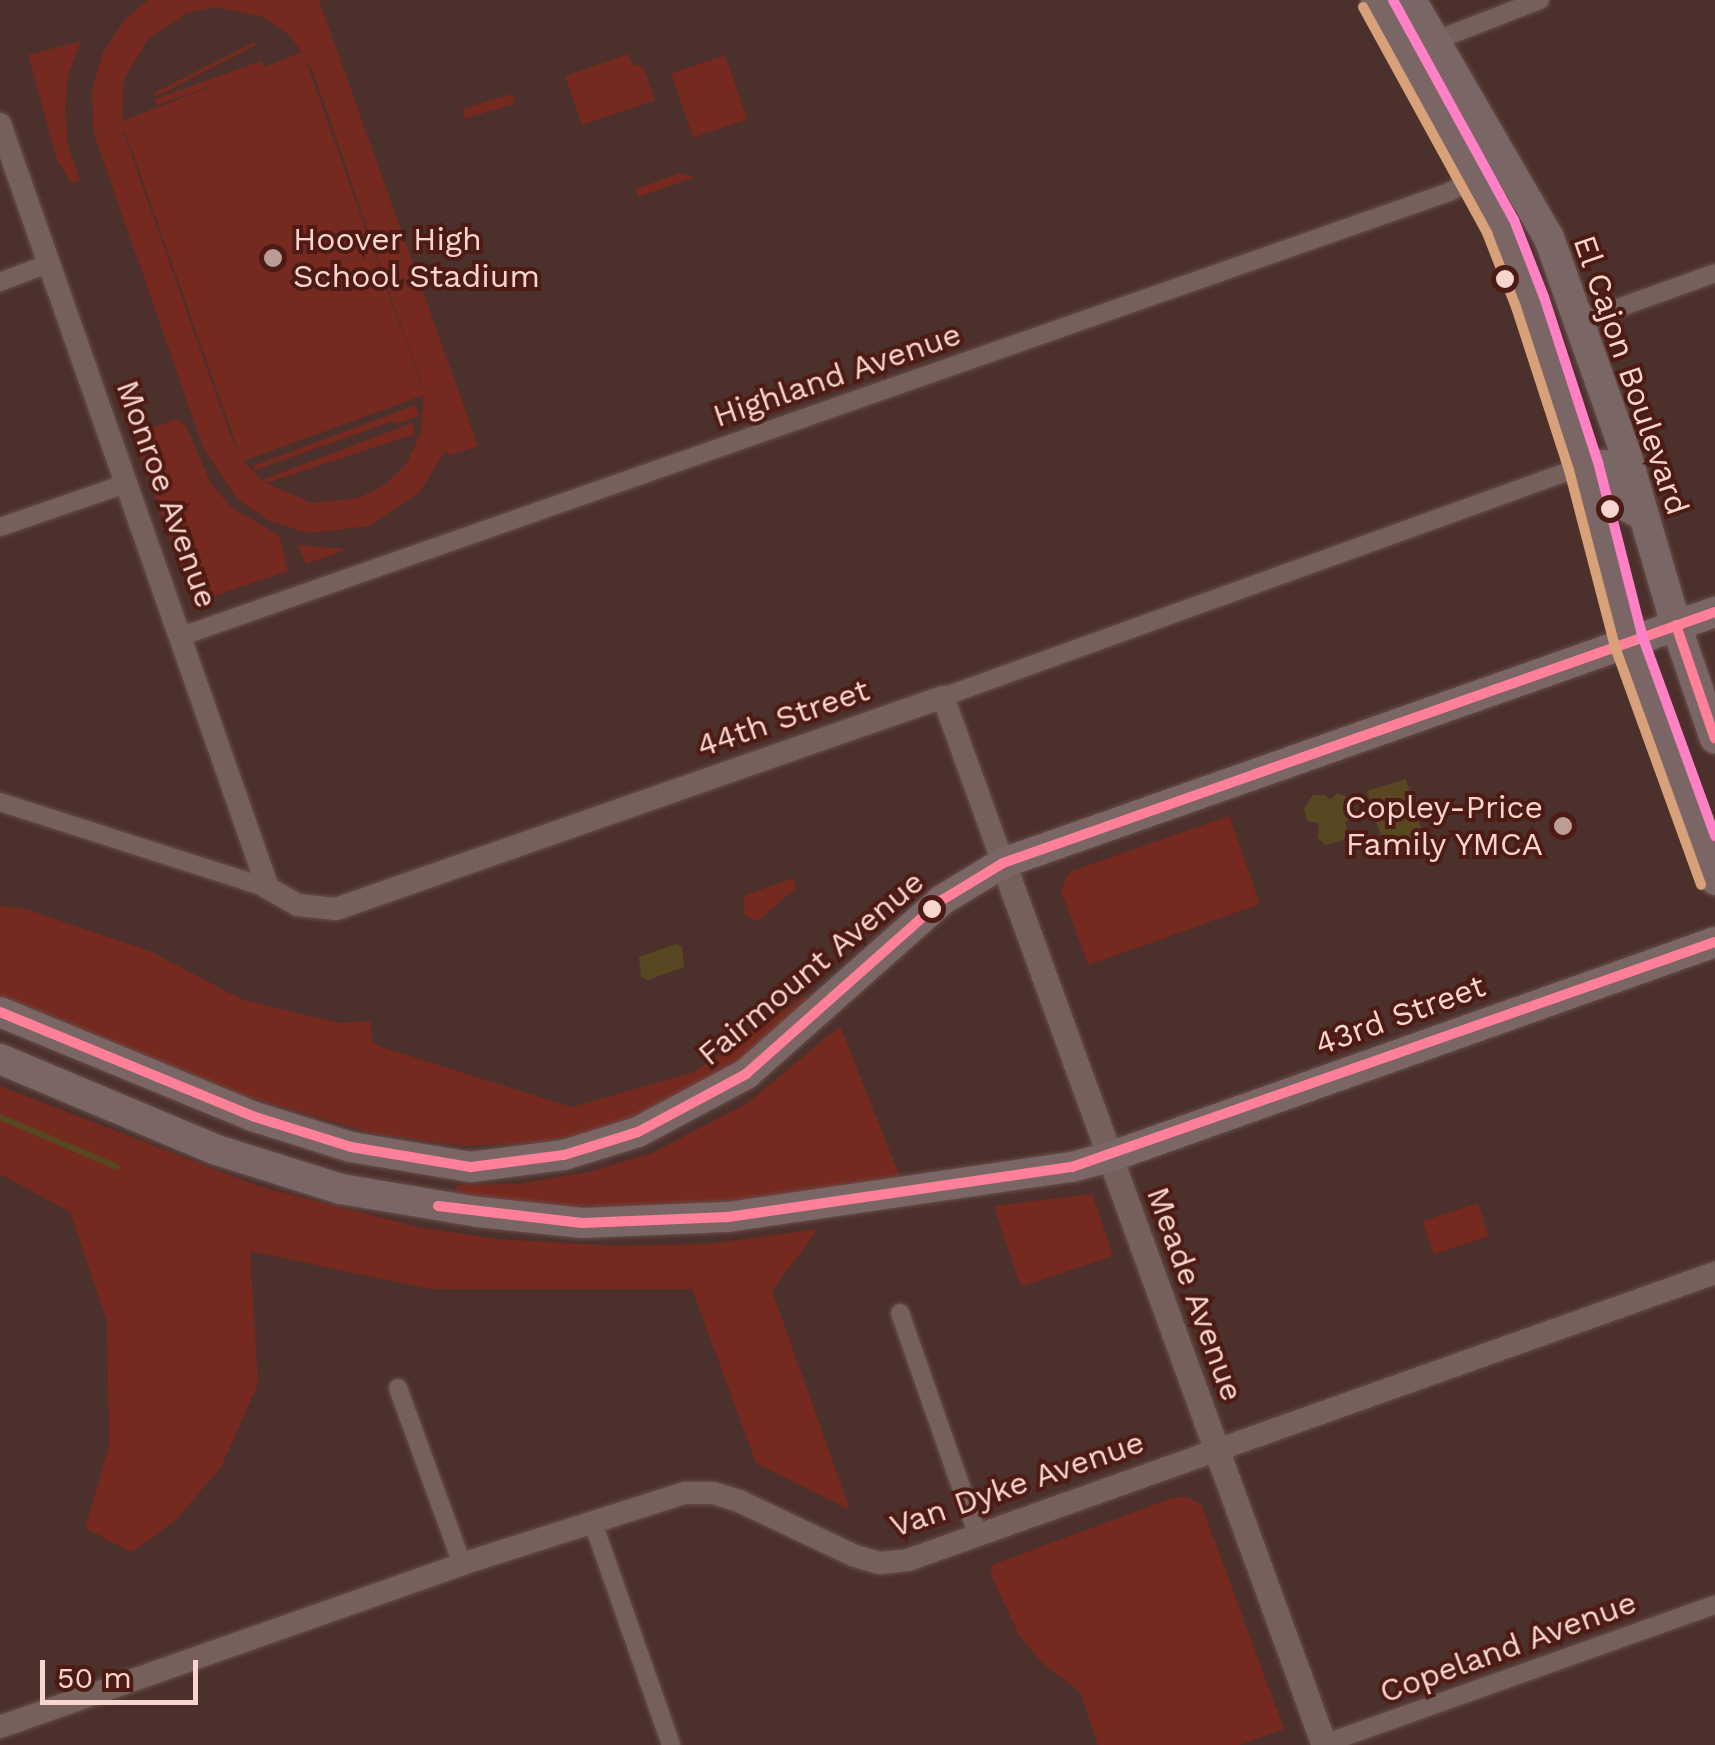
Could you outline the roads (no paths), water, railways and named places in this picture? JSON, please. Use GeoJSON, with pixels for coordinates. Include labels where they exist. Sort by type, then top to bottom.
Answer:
{"type":"FeatureCollection","features":[{"type":"Feature","properties":{"kind":"main road"},"geometry":{"type":"LineString","coordinates":[[1376,0],[1501,227],[1526,290],[1583,466],[1629,642],[1715,880]]}},
{"type":"Feature","properties":{"kind":"main road","name":"El Cajon Boulevard"},"geometry":{"type":"LineString","coordinates":[[1411,0],[1549,238],[1582,321],[1715,739]]}},
{"type":"Feature","properties":{"kind":"main road"},"geometry":{"type":"LineString","coordinates":[[1526,290],[1542,310],[1562,322],[1582,321]]}},
{"type":"Feature","properties":{"kind":"main road"},"geometry":{"type":"LineString","coordinates":[[1583,466],[1604,465],[1622,504],[1643,515]]}},
{"type":"Feature","properties":{"kind":"main road","name":"Fairmount Avenue"},"geometry":{"type":"LineString","coordinates":[[0,1012],[252,1116],[351,1147],[471,1167],[522,1164],[638,1132],[714,1096],[746,1074],[942,900],[1003,863],[1715,612]]}},
{"type":"Feature","properties":{"kind":"main road","name":"Meade Avenue"},"geometry":{"type":"LineString","coordinates":[[1003,863],[1323,1745]]}},
{"type":"Feature","properties":{"kind":"main road","name":"43rd Street"},"geometry":{"type":"LineString","coordinates":[[1110,1157],[1715,942]]}},
{"type":"Feature","properties":{"kind":"main road"},"geometry":{"type":"LineString","coordinates":[[0,1059],[217,1150],[341,1189],[478,1212],[582,1223],[728,1217],[1072,1167],[1110,1157]]}},
{"type":"Feature","properties":{"kind":"street"},"geometry":{"type":"LineString","coordinates":[[1406,54],[1540,0]]}},
{"type":"Feature","properties":{"kind":"street","name":"Monroe Avenue"},"geometry":{"type":"LineString","coordinates":[[0,124],[268,888]]}},
{"type":"Feature","properties":{"kind":"street","name":"Highland Avenue"},"geometry":{"type":"LineString","coordinates":[[182,636],[1475,180],[1508,163]]}},
{"type":"Feature","properties":{"kind":"street"},"geometry":{"type":"LineString","coordinates":[[0,282],[50,264]]}},
{"type":"Feature","properties":{"kind":"street"},"geometry":{"type":"LineString","coordinates":[[1582,321],[1715,273]]}},
{"type":"Feature","properties":{"kind":"street","name":"44th Street"},"geometry":{"type":"LineString","coordinates":[[0,802],[268,888],[298,905],[336,909],[943,697],[1583,466]]}},
{"type":"Feature","properties":{"kind":"street"},"geometry":{"type":"LineString","coordinates":[[0,527],[128,483]]}},
{"type":"Feature","properties":{"kind":"street","name":"Meade Avenue"},"geometry":{"type":"LineString","coordinates":[[943,697],[1003,863]]}},
{"type":"Feature","properties":{"kind":"street","name":"Van Dyke Avenue"},"geometry":{"type":"LineString","coordinates":[[0,1727],[462,1564],[685,1494],[712,1493],[880,1563],[908,1560],[1715,1274]]}},
{"type":"Feature","properties":{"kind":"street"},"geometry":{"type":"LineString","coordinates":[[900,1313],[977,1533]]}},
{"type":"Feature","properties":{"kind":"street"},"geometry":{"type":"LineString","coordinates":[[398,1388],[462,1564]]}},
{"type":"Feature","properties":{"kind":"street"},"geometry":{"type":"LineString","coordinates":[[593,1523],[671,1745]]}},
{"type":"Feature","properties":{"kind":"street","name":"Copeland Avenue"},"geometry":{"type":"LineString","coordinates":[[1323,1745],[1715,1605]]}},
{"type":"Feature","properties":{"kind":"waterway"},"geometry":{"type":"LineString","coordinates":[[0,1117],[117,1167]]}},
{"type":"Feature","properties":{"kind":"place","name":"Hoover High School Stadium"},"geometry":{"type":"Point","coordinates":[273,258]}},
{"type":"Feature","properties":{"kind":"place","name":"Copley-Price Family YMCA"},"geometry":{"type":"Point","coordinates":[1563,826]}}]}
